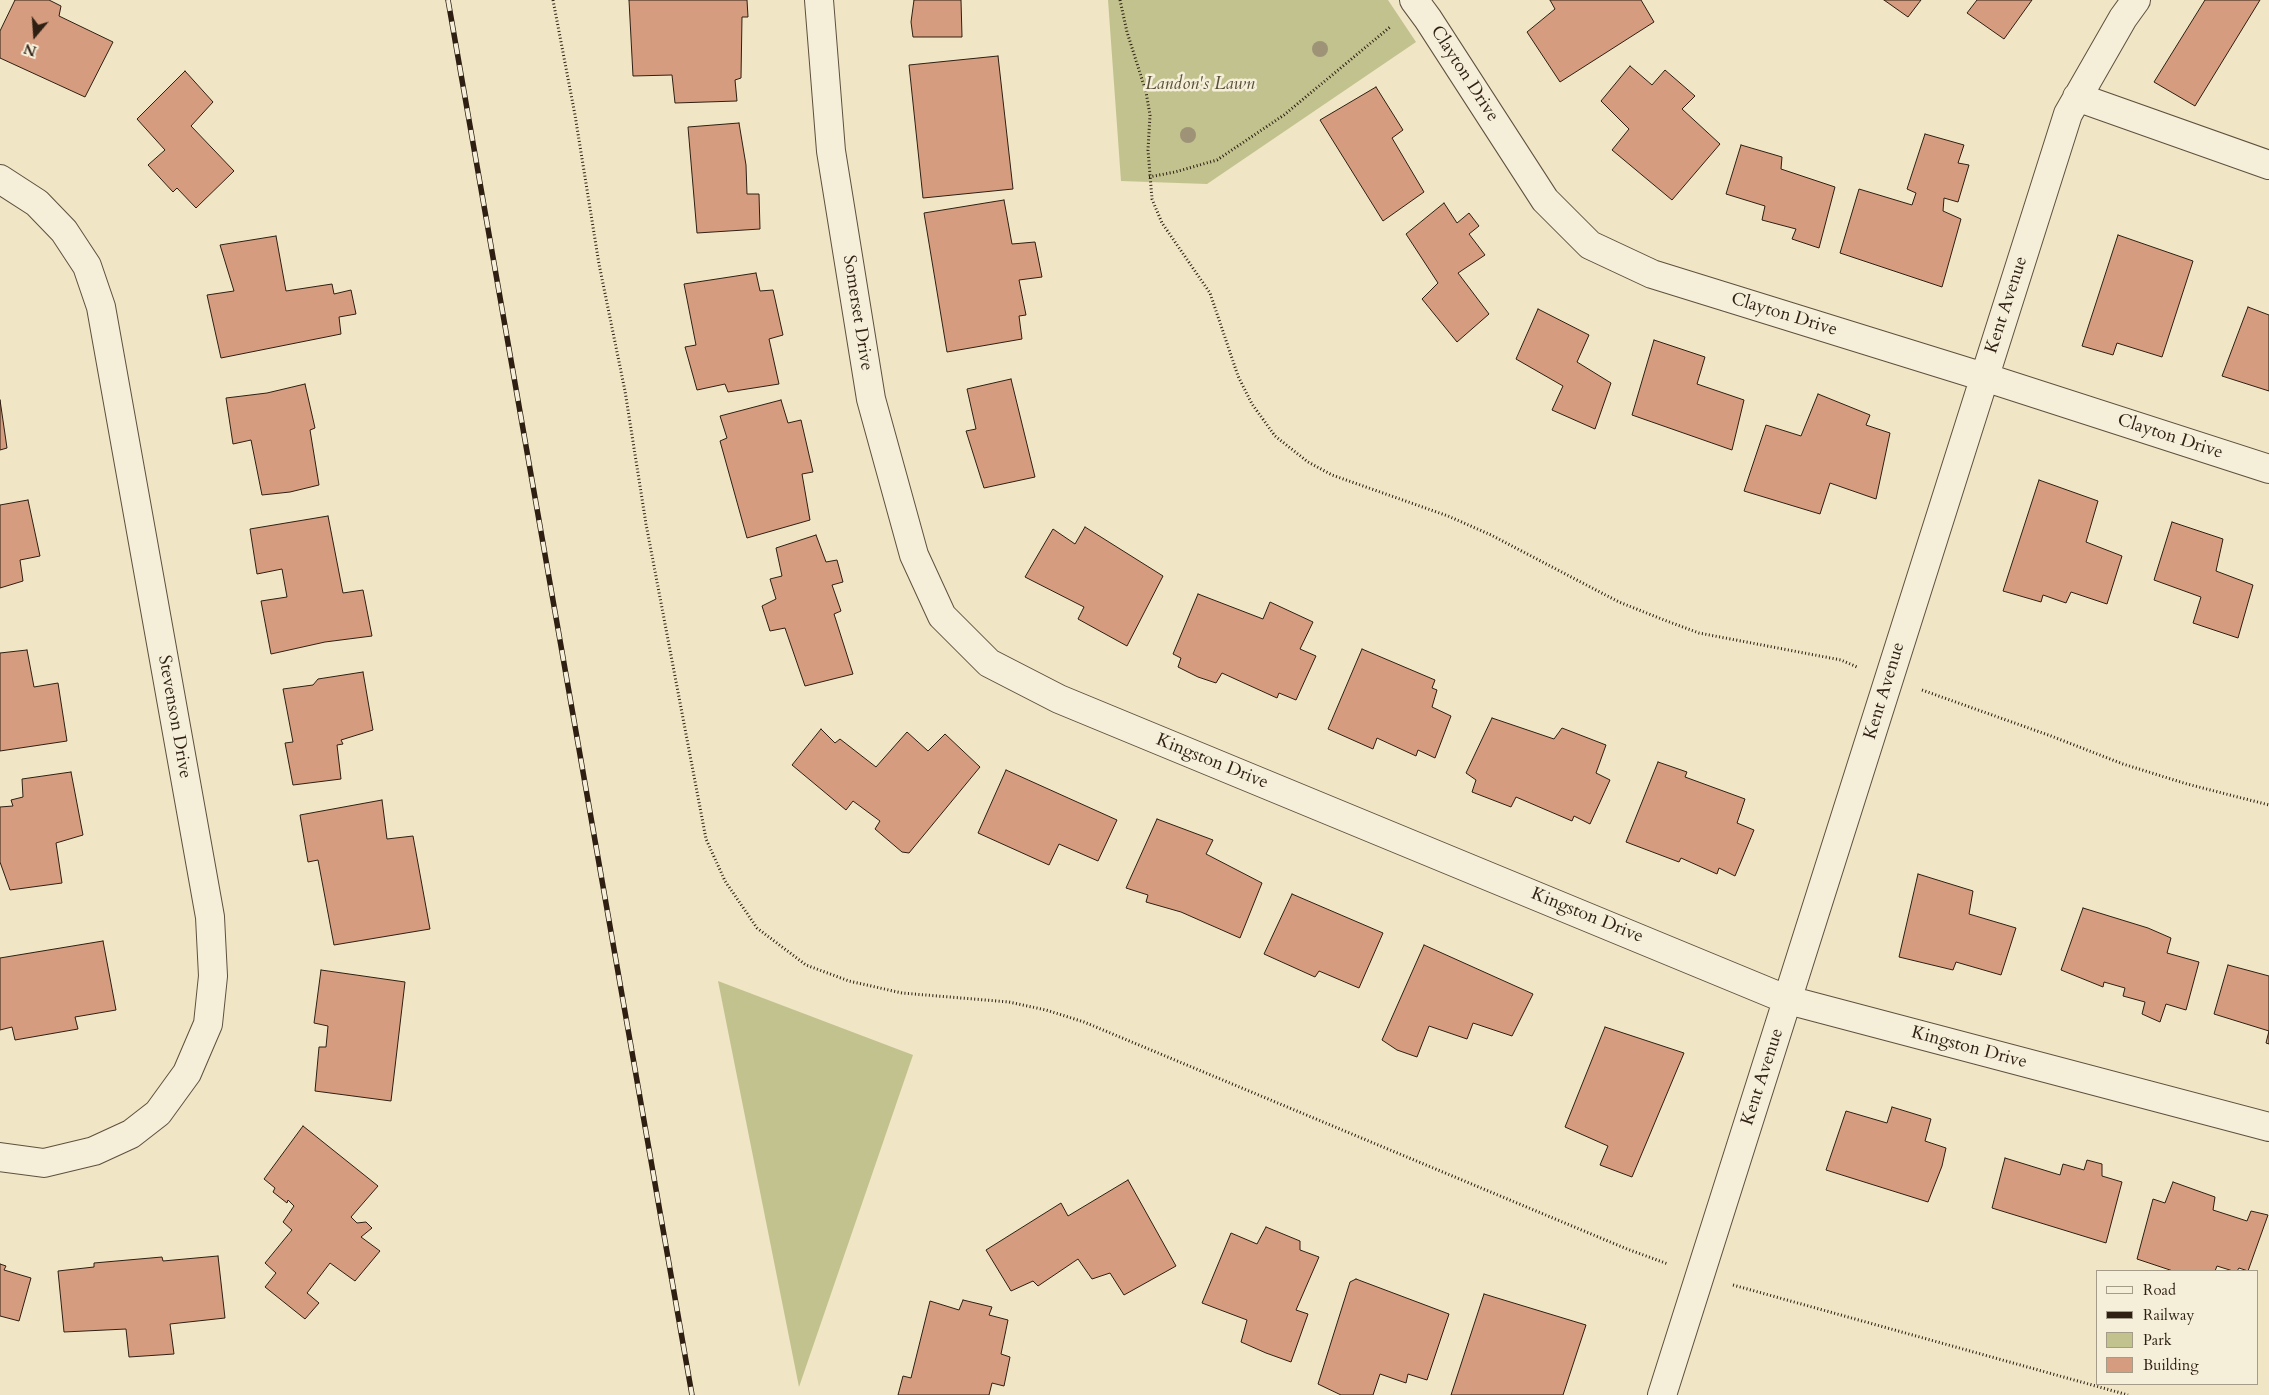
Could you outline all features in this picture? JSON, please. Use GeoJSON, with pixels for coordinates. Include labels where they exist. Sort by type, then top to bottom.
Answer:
{"type":"FeatureCollection","features":[{"type":"Feature","properties":{"kind":"street","name":"Somerset Drive"},"geometry":{"type":"LineString","coordinates":[[819,0],[831,152],[871,400],[914,555],[942,616]]}},
{"type":"Feature","properties":{"kind":"street","name":"Kent Avenue"},"geometry":{"type":"LineString","coordinates":[[1662,1395],[2068,114],[2136,0]]}},
{"type":"Feature","properties":{"kind":"street","name":"Clayton Drive"},"geometry":{"type":"LineString","coordinates":[[1416,2],[1545,200],[1590,245],[1652,274],[1984,377],[2269,469]]}},
{"type":"Feature","properties":{"kind":"street"},"geometry":{"type":"LineString","coordinates":[[2077,97],[2269,165]]}},
{"type":"Feature","properties":{"kind":"street","name":"Stevenson Drive"},"geometry":{"type":"LineString","coordinates":[[0,179],[37,203],[64,231],[87,266],[101,307],[210,917],[213,976],[208,1024],[188,1073],[158,1113],[131,1134],[94,1151],[44,1163],[0,1157]]}},
{"type":"Feature","properties":{"kind":"street","name":"Kingston Drive"},"geometry":{"type":"LineString","coordinates":[[942,616],[989,663],[1059,699],[1788,1000],[2269,1127]]}},
{"type":"Feature","properties":{"kind":"path"},"geometry":{"type":"LineString","coordinates":[[553,0],[575,115],[599,264],[625,391],[646,524],[706,839],[725,882],[758,928],[806,965],[849,981],[902,993],[1008,1002],[1046,1010],[1084,1022],[1618,1246],[1699,1276],[2128,1395]]}},
{"type":"Feature","properties":{"kind":"path"},"geometry":{"type":"LineString","coordinates":[[1120,0],[1146,92],[1150,115],[1148,150],[1152,199],[1162,223],[1210,293],[1238,376],[1252,404],[1275,436],[1308,462],[1332,475],[1448,516],[1491,535],[1590,588],[1699,633],[1841,660],[2123,764],[2186,784],[2269,805]]}},
{"type":"Feature","properties":{"kind":"path"},"geometry":{"type":"LineString","coordinates":[[1149,177],[1176,172],[1217,160],[1284,115],[1416,2]]}},
{"type":"Feature","properties":{"kind":"green space","name":"Landon's Lawn"},"geometry":{"type":"Polygon","coordinates":[[[1108,0],[1388,0],[1416,42],[1207,184],[1121,181],[1108,0]]]}},
{"type":"Feature","properties":{"kind":"green space"},"geometry":{"type":"Polygon","coordinates":[[[718,981],[913,1055],[799,1387],[718,981]]]}},
{"type":"Feature","properties":{"kind":"building"},"geometry":{"type":"Polygon","coordinates":[[[15,0],[49,0],[61,6],[59,16],[113,42],[85,97],[0,58],[0,31],[15,0]]]}},
{"type":"Feature","properties":{"kind":"building"},"geometry":{"type":"Polygon","coordinates":[[[629,0],[747,0],[748,17],[742,17],[741,78],[735,80],[737,101],[675,103],[672,75],[633,76],[629,0]]]}},
{"type":"Feature","properties":{"kind":"building"},"geometry":{"type":"Polygon","coordinates":[[[914,0],[961,0],[962,37],[913,37],[911,22],[914,0]]]}},
{"type":"Feature","properties":{"kind":"building"},"geometry":{"type":"Polygon","coordinates":[[[1550,0],[1641,0],[1654,22],[1560,82],[1527,32],[1555,9],[1550,0]]]}},
{"type":"Feature","properties":{"kind":"building"},"geometry":{"type":"Polygon","coordinates":[[[1884,0],[1921,0],[1908,17],[1884,0]]]}},
{"type":"Feature","properties":{"kind":"building"},"geometry":{"type":"Polygon","coordinates":[[[1977,0],[2032,0],[2004,39],[1967,13],[1977,0]]]}},
{"type":"Feature","properties":{"kind":"building"},"geometry":{"type":"Polygon","coordinates":[[[2205,0],[2260,0],[2195,106],[2154,82],[2205,0]]]}},
{"type":"Feature","properties":{"kind":"building"},"geometry":{"type":"Polygon","coordinates":[[[998,56],[1013,189],[923,198],[909,65],[998,56]]]}},
{"type":"Feature","properties":{"kind":"building"},"geometry":{"type":"Polygon","coordinates":[[[1630,66],[1652,85],[1665,70],[1695,96],[1682,109],[1720,144],[1672,200],[1612,150],[1629,129],[1601,101],[1630,66]]]}},
{"type":"Feature","properties":{"kind":"building"},"geometry":{"type":"Polygon","coordinates":[[[185,71],[213,102],[191,126],[234,171],[196,208],[177,188],[173,192],[148,165],[165,150],[137,119],[185,71]]]}},
{"type":"Feature","properties":{"kind":"building"},"geometry":{"type":"Polygon","coordinates":[[[1376,87],[1403,130],[1392,138],[1424,192],[1383,221],[1320,120],[1376,87]]]}},
{"type":"Feature","properties":{"kind":"building"},"geometry":{"type":"Polygon","coordinates":[[[739,123],[746,165],[747,194],[759,194],[760,229],[697,233],[688,127],[739,123]]]}},
{"type":"Feature","properties":{"kind":"building"},"geometry":{"type":"Polygon","coordinates":[[[1925,134],[1964,145],[1958,163],[1969,165],[1958,202],[1944,198],[1943,211],[1961,219],[1942,287],[1840,253],[1859,189],[1912,205],[1916,193],[1907,189],[1925,134]]]}},
{"type":"Feature","properties":{"kind":"building"},"geometry":{"type":"Polygon","coordinates":[[[1741,145],[1782,157],[1781,169],[1835,187],[1819,248],[1792,239],[1796,229],[1762,220],[1765,206],[1726,194],[1741,145]]]}},
{"type":"Feature","properties":{"kind":"building"},"geometry":{"type":"Polygon","coordinates":[[[1004,200],[1012,244],[1035,242],[1042,277],[1019,280],[1026,315],[1019,316],[1022,339],[947,352],[924,213],[1004,200]]]}},
{"type":"Feature","properties":{"kind":"building"},"geometry":{"type":"Polygon","coordinates":[[[1444,203],[1457,223],[1469,213],[1479,226],[1469,234],[1485,255],[1458,273],[1489,314],[1457,342],[1422,299],[1438,283],[1406,234],[1444,203]]]}},
{"type":"Feature","properties":{"kind":"building"},"geometry":{"type":"Polygon","coordinates":[[[2118,235],[2193,261],[2162,357],[2117,343],[2113,355],[2082,346],[2118,235]]]}},
{"type":"Feature","properties":{"kind":"building"},"geometry":{"type":"Polygon","coordinates":[[[276,236],[286,291],[332,284],[334,294],[351,290],[356,314],[339,317],[341,334],[221,358],[207,295],[234,291],[220,245],[276,236]]]}},
{"type":"Feature","properties":{"kind":"building"},"geometry":{"type":"Polygon","coordinates":[[[756,273],[760,291],[773,290],[783,335],[769,339],[779,384],[728,392],[725,384],[697,390],[685,347],[696,345],[684,284],[756,273]]]}},
{"type":"Feature","properties":{"kind":"building"},"geometry":{"type":"Polygon","coordinates":[[[2248,307],[2269,315],[2269,391],[2222,376],[2248,307]]]}},
{"type":"Feature","properties":{"kind":"building"},"geometry":{"type":"Polygon","coordinates":[[[1538,309],[1589,335],[1577,362],[1611,383],[1595,429],[1552,410],[1563,386],[1516,359],[1538,309]]]}},
{"type":"Feature","properties":{"kind":"building"},"geometry":{"type":"Polygon","coordinates":[[[1654,340],[1705,357],[1697,384],[1744,400],[1732,450],[1632,415],[1654,340]]]}},
{"type":"Feature","properties":{"kind":"building"},"geometry":{"type":"Polygon","coordinates":[[[1011,379],[1035,477],[984,488],[966,431],[976,429],[967,389],[1011,379]]]}},
{"type":"Feature","properties":{"kind":"building"},"geometry":{"type":"Polygon","coordinates":[[[305,384],[315,428],[310,430],[319,485],[290,492],[262,495],[251,440],[233,444],[226,398],[267,393],[305,384]]]}},
{"type":"Feature","properties":{"kind":"building"},"geometry":{"type":"Polygon","coordinates":[[[1818,394],[1870,415],[1866,425],[1890,433],[1876,499],[1830,483],[1820,514],[1744,491],[1766,425],[1801,436],[1818,394]]]}},
{"type":"Feature","properties":{"kind":"building"},"geometry":{"type":"Polygon","coordinates":[[[0,400],[7,448],[0,450],[0,400]]]}},
{"type":"Feature","properties":{"kind":"building"},"geometry":{"type":"Polygon","coordinates":[[[781,400],[788,423],[801,420],[813,472],[802,474],[810,520],[747,538],[720,441],[727,438],[720,416],[781,400]]]}},
{"type":"Feature","properties":{"kind":"building"},"geometry":{"type":"Polygon","coordinates":[[[2039,480],[2098,501],[2086,542],[2122,556],[2107,604],[2071,592],[2066,603],[2043,595],[2041,602],[2003,591],[2039,480]]]}},
{"type":"Feature","properties":{"kind":"building"},"geometry":{"type":"Polygon","coordinates":[[[28,500],[40,556],[20,560],[23,581],[0,588],[0,505],[28,500]]]}},
{"type":"Feature","properties":{"kind":"building"},"geometry":{"type":"Polygon","coordinates":[[[328,516],[343,593],[363,590],[372,636],[325,642],[271,654],[261,601],[287,597],[282,569],[257,574],[250,529],[328,516]]]}},
{"type":"Feature","properties":{"kind":"building"},"geometry":{"type":"Polygon","coordinates":[[[2172,522],[2223,539],[2216,571],[2253,585],[2238,638],[2193,623],[2201,597],[2154,580],[2172,522]]]}},
{"type":"Feature","properties":{"kind":"building"},"geometry":{"type":"Polygon","coordinates":[[[1085,527],[1163,576],[1127,646],[1078,619],[1084,607],[1025,577],[1053,529],[1075,544],[1085,527]]]}},
{"type":"Feature","properties":{"kind":"building"},"geometry":{"type":"Polygon","coordinates":[[[816,535],[826,562],[837,560],[843,582],[832,585],[841,611],[834,614],[853,674],[805,686],[785,628],[770,631],[762,606],[776,599],[770,579],[782,576],[776,548],[816,535]]]}},
{"type":"Feature","properties":{"kind":"building"},"geometry":{"type":"Polygon","coordinates":[[[1198,594],[1263,619],[1270,602],[1313,622],[1300,649],[1316,656],[1296,700],[1279,693],[1277,698],[1222,673],[1216,683],[1178,667],[1181,658],[1173,654],[1198,594]]]}},
{"type":"Feature","properties":{"kind":"building"},"geometry":{"type":"Polygon","coordinates":[[[1362,649],[1435,680],[1432,688],[1437,690],[1432,707],[1451,716],[1435,758],[1418,750],[1416,756],[1377,738],[1373,749],[1328,729],[1362,649]]]}},
{"type":"Feature","properties":{"kind":"building"},"geometry":{"type":"Polygon","coordinates":[[[27,650],[34,687],[58,683],[67,741],[0,751],[0,653],[27,650]]]}},
{"type":"Feature","properties":{"kind":"building"},"geometry":{"type":"Polygon","coordinates":[[[363,672],[373,730],[341,740],[343,744],[337,745],[341,779],[293,785],[285,743],[293,742],[283,689],[313,685],[318,679],[363,672]]]}},
{"type":"Feature","properties":{"kind":"building"},"geometry":{"type":"Polygon","coordinates":[[[1492,718],[1554,739],[1562,728],[1606,745],[1596,773],[1610,780],[1590,824],[1574,816],[1572,821],[1516,797],[1511,807],[1472,792],[1476,780],[1466,773],[1492,718]]]}},
{"type":"Feature","properties":{"kind":"building"},"geometry":{"type":"Polygon","coordinates":[[[821,729],[835,743],[840,739],[876,767],[907,732],[928,751],[945,734],[980,767],[909,853],[902,852],[875,829],[880,821],[853,801],[846,810],[792,765],[821,729]]]}},
{"type":"Feature","properties":{"kind":"building"},"geometry":{"type":"Polygon","coordinates":[[[1658,762],[1687,772],[1685,777],[1745,799],[1737,823],[1754,830],[1735,876],[1719,868],[1717,874],[1681,858],[1679,862],[1626,842],[1658,762]]]}},
{"type":"Feature","properties":{"kind":"building"},"geometry":{"type":"Polygon","coordinates":[[[1006,770],[1117,820],[1098,861],[1059,844],[1049,865],[978,833],[1006,770]]]}},
{"type":"Feature","properties":{"kind":"building"},"geometry":{"type":"Polygon","coordinates":[[[71,772],[83,835],[56,843],[62,883],[10,890],[0,862],[0,807],[13,806],[11,800],[23,797],[22,779],[71,772]]]}},
{"type":"Feature","properties":{"kind":"building"},"geometry":{"type":"Polygon","coordinates":[[[382,800],[387,839],[413,836],[430,929],[334,945],[318,860],[308,862],[300,815],[382,800]]]}},
{"type":"Feature","properties":{"kind":"building"},"geometry":{"type":"Polygon","coordinates":[[[1157,819],[1213,840],[1206,854],[1262,883],[1240,938],[1181,912],[1146,902],[1148,895],[1126,888],[1157,819]]]}},
{"type":"Feature","properties":{"kind":"building"},"geometry":{"type":"Polygon","coordinates":[[[1918,874],[1973,891],[1969,914],[2016,928],[2001,975],[1956,962],[1953,970],[1899,957],[1918,874]]]}},
{"type":"Feature","properties":{"kind":"building"},"geometry":{"type":"Polygon","coordinates":[[[1292,894],[1383,933],[1359,988],[1319,971],[1315,977],[1264,954],[1292,894]]]}},
{"type":"Feature","properties":{"kind":"building"},"geometry":{"type":"Polygon","coordinates":[[[2083,908],[2148,928],[2171,938],[2167,953],[2199,962],[2186,1010],[2166,1004],[2160,1022],[2142,1014],[2145,1002],[2123,996],[2125,988],[2104,982],[2103,987],[2061,970],[2083,908]]]}},
{"type":"Feature","properties":{"kind":"building"},"geometry":{"type":"Polygon","coordinates":[[[103,941],[116,1010],[75,1017],[78,1029],[15,1040],[12,1027],[0,1030],[0,958],[103,941]]]}},
{"type":"Feature","properties":{"kind":"building"},"geometry":{"type":"Polygon","coordinates":[[[1424,945],[1533,994],[1512,1036],[1473,1023],[1467,1039],[1429,1026],[1417,1057],[1397,1050],[1382,1040],[1424,945]]]}},
{"type":"Feature","properties":{"kind":"building"},"geometry":{"type":"Polygon","coordinates":[[[2228,965],[2269,976],[2269,1031],[2214,1014],[2228,965]]]}},
{"type":"Feature","properties":{"kind":"building"},"geometry":{"type":"Polygon","coordinates":[[[321,970],[405,982],[391,1101],[315,1091],[319,1047],[326,1047],[328,1026],[314,1023],[321,970]]]}},
{"type":"Feature","properties":{"kind":"building"},"geometry":{"type":"Polygon","coordinates":[[[1605,1027],[1684,1053],[1632,1177],[1600,1165],[1608,1146],[1565,1127],[1605,1027]]]}},
{"type":"Feature","properties":{"kind":"building"},"geometry":{"type":"Polygon","coordinates":[[[2269,1031],[2269,1044],[2266,1043],[2269,1031]]]}},
{"type":"Feature","properties":{"kind":"building"},"geometry":{"type":"Polygon","coordinates":[[[1892,1107],[1931,1119],[1925,1141],[1946,1148],[1942,1166],[1928,1202],[1826,1170],[1846,1111],[1887,1123],[1892,1107]]]}},
{"type":"Feature","properties":{"kind":"building"},"geometry":{"type":"Polygon","coordinates":[[[303,1126],[378,1186],[351,1217],[357,1223],[366,1222],[372,1228],[361,1237],[380,1251],[355,1281],[330,1263],[307,1293],[319,1303],[305,1319],[265,1287],[276,1273],[265,1263],[292,1230],[283,1222],[294,1206],[288,1200],[287,1203],[273,1192],[275,1188],[264,1179],[303,1126]]]}},
{"type":"Feature","properties":{"kind":"building"},"geometry":{"type":"Polygon","coordinates":[[[2005,1158],[2060,1175],[2063,1164],[2084,1170],[2087,1160],[2102,1164],[2102,1176],[2122,1182],[2106,1243],[1992,1208],[2005,1158]]]}},
{"type":"Feature","properties":{"kind":"building"},"geometry":{"type":"Polygon","coordinates":[[[1128,1180],[1176,1266],[1124,1295],[1110,1273],[1092,1279],[1078,1259],[1038,1286],[1033,1281],[1011,1291],[986,1250],[1061,1203],[1068,1216],[1128,1180]]]}},
{"type":"Feature","properties":{"kind":"building"},"geometry":{"type":"Polygon","coordinates":[[[2173,1182],[2215,1197],[2213,1210],[2247,1221],[2251,1211],[2268,1215],[2248,1270],[2239,1268],[2238,1270],[2230,1270],[2217,1266],[2215,1270],[2170,1270],[2137,1259],[2153,1199],[2165,1203],[2173,1182]]]}},
{"type":"Feature","properties":{"kind":"building"},"geometry":{"type":"Polygon","coordinates":[[[1266,1227],[1300,1241],[1300,1250],[1319,1257],[1296,1310],[1308,1314],[1291,1362],[1241,1342],[1247,1320],[1202,1303],[1231,1233],[1257,1244],[1266,1227]]]}},
{"type":"Feature","properties":{"kind":"building"},"geometry":{"type":"Polygon","coordinates":[[[218,1256],[225,1318],[170,1324],[174,1354],[129,1357],[126,1329],[64,1332],[58,1271],[94,1267],[94,1263],[162,1257],[163,1261],[218,1256]]]}},
{"type":"Feature","properties":{"kind":"building"},"geometry":{"type":"Polygon","coordinates":[[[0,1264],[6,1266],[4,1270],[31,1278],[19,1321],[0,1316],[0,1264]]]}},
{"type":"Feature","properties":{"kind":"building"},"geometry":{"type":"Polygon","coordinates":[[[1356,1279],[1449,1314],[1427,1380],[1408,1374],[1406,1383],[1380,1374],[1373,1395],[1341,1395],[1318,1384],[1350,1282],[1356,1279]]]}},
{"type":"Feature","properties":{"kind":"building"},"geometry":{"type":"Polygon","coordinates":[[[1484,1294],[1586,1325],[1563,1395],[1451,1395],[1484,1294]]]}},
{"type":"Feature","properties":{"kind":"building"},"geometry":{"type":"Polygon","coordinates":[[[963,1300],[992,1307],[989,1315],[1008,1320],[1001,1354],[1010,1357],[1004,1386],[992,1383],[989,1395],[898,1395],[903,1376],[911,1378],[930,1301],[959,1310],[963,1300]]]}},
{"type":"Feature","properties":{"kind":"railway"},"geometry":{"type":"LineString","coordinates":[[448,0],[692,1395]]}}]}
